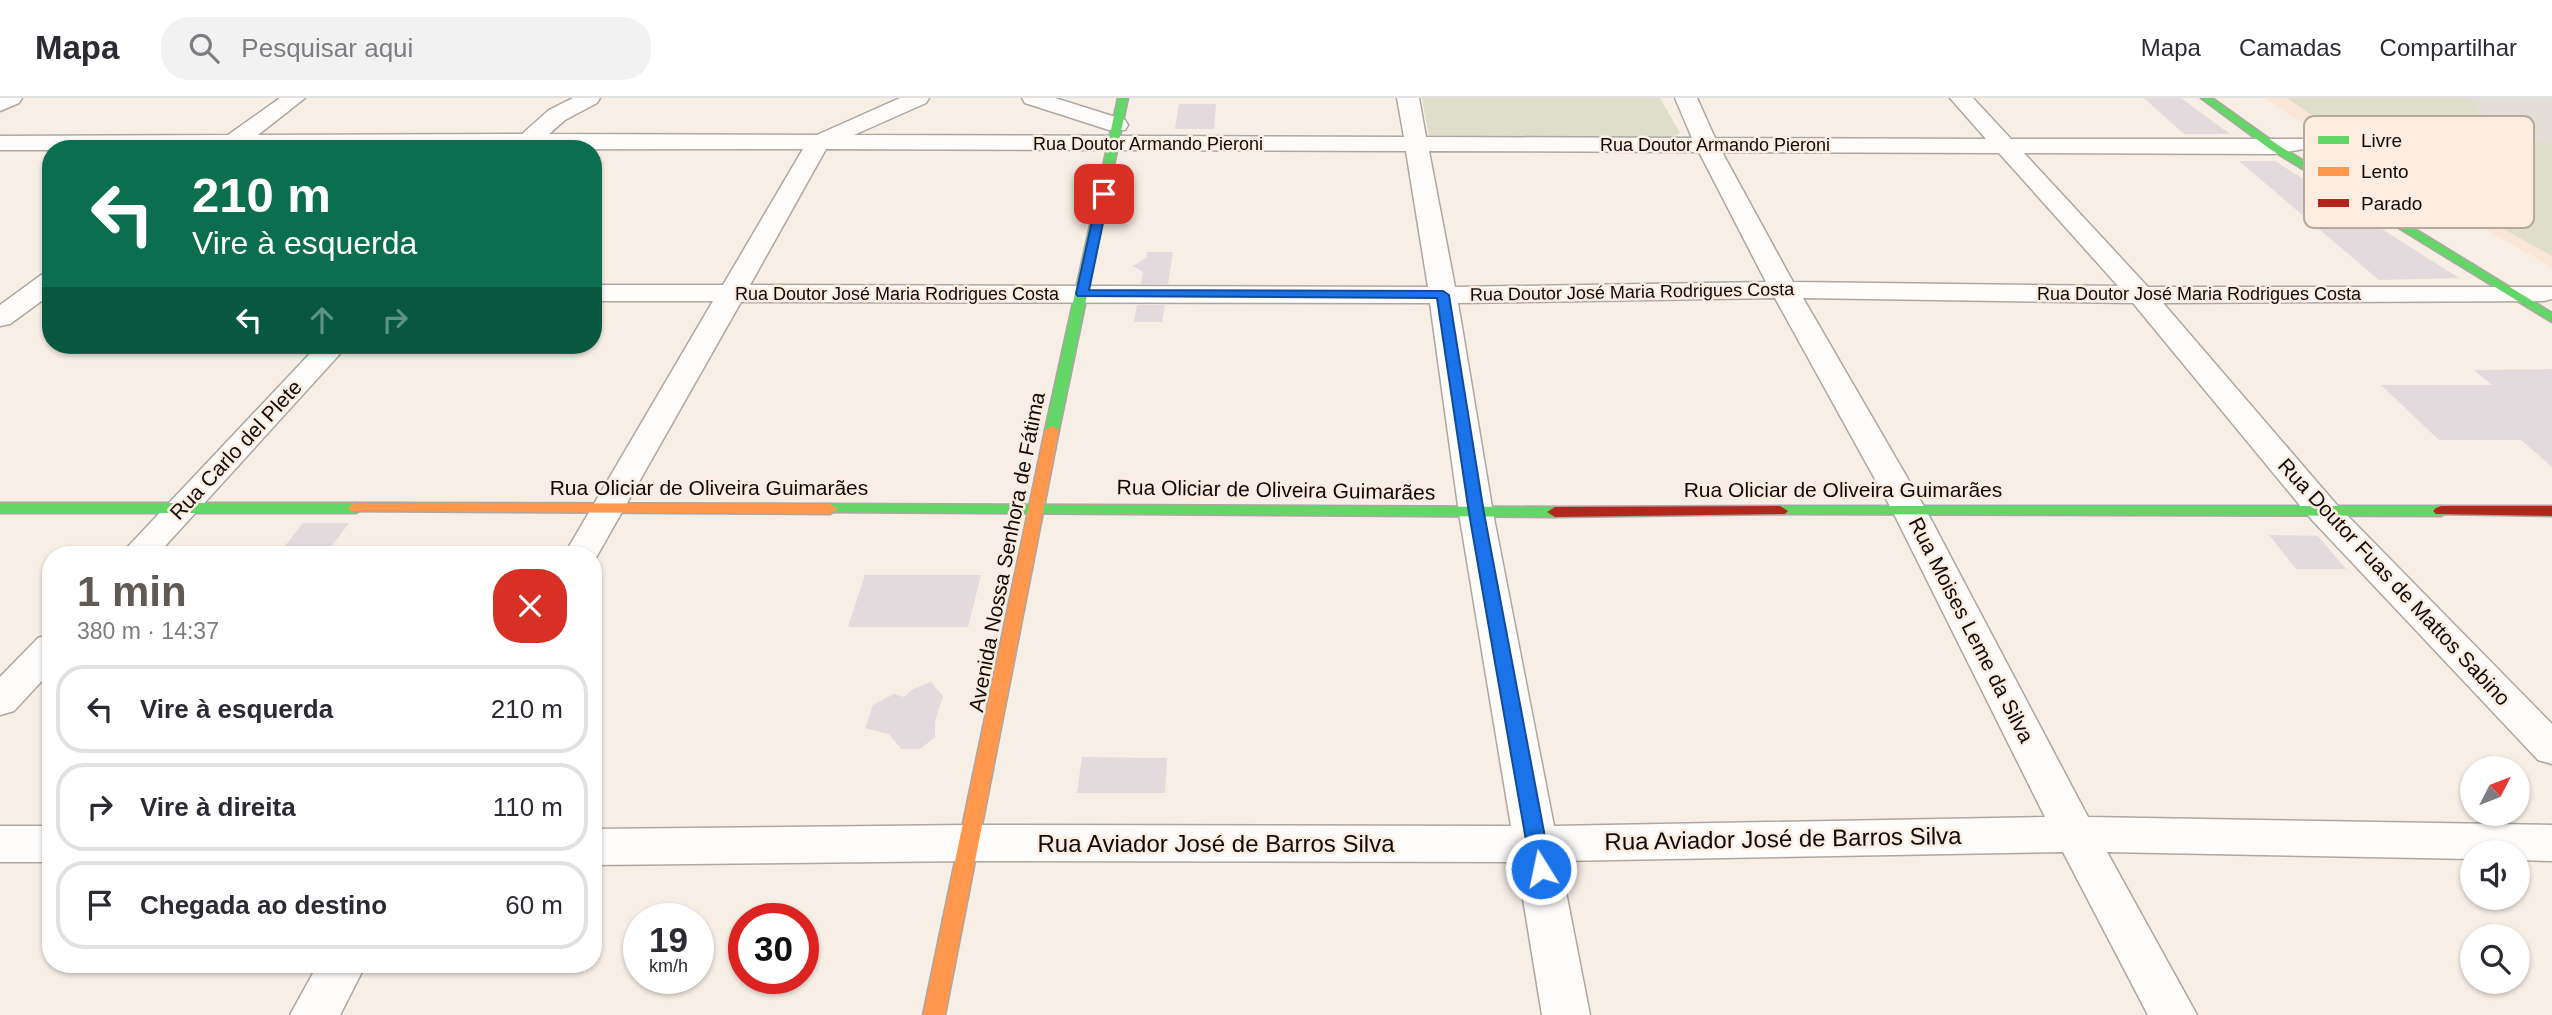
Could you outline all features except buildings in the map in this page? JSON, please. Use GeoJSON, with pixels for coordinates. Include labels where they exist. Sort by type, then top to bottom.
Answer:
{"type":"FeatureCollection","features":[{"type":"Feature","properties":{"kind":"street"},"geometry":{"type":"LineString","coordinates":[[0,104],[11,98]]}},
{"type":"Feature","properties":{"kind":"street"},"geometry":{"type":"LineString","coordinates":[[237,140],[293,98]]}},
{"type":"Feature","properties":{"kind":"street"},"geometry":{"type":"LineString","coordinates":[[586,546],[818,143],[918,98]]}},
{"type":"Feature","properties":{"kind":"street"},"geometry":{"type":"LineString","coordinates":[[1033,98],[1116,135]]}},
{"type":"Feature","properties":{"kind":"street","name":"Avenida Nossa Senhora de Fátima"},"geometry":{"type":"LineString","coordinates":[[934,1015],[971,843],[1035,509],[1123,98]]}},
{"type":"Feature","properties":{"kind":"street"},"geometry":{"type":"LineString","coordinates":[[1408,98],[1443,295],[1476,513],[1566,1015]]}},
{"type":"Feature","properties":{"kind":"street","name":"Rua Moises Leme da Silva"},"geometry":{"type":"LineString","coordinates":[[1686,98],[1707,145],[1784,289],[1909,510],[2075,834],[2173,1015]]}},
{"type":"Feature","properties":{"kind":"street","name":"Rua Doutor Fuas de Mattos Sabino"},"geometry":{"type":"LineString","coordinates":[[1961,98],[2001,145],[2141,295],[2324,512],[2552,749]]}},
{"type":"Feature","properties":{"kind":"street"},"geometry":{"type":"LineString","coordinates":[[2206,98],[2304,157]]}},
{"type":"Feature","properties":{"kind":"street"},"geometry":{"type":"LineString","coordinates":[[2233,98],[2285,145],[2304,156]]}},
{"type":"Feature","properties":{"kind":"street"},"geometry":{"type":"LineString","coordinates":[[529,140],[574,100]]}},
{"type":"Feature","properties":{"kind":"street","name":"Rua Doutor Armando Pieroni"},"geometry":{"type":"LineString","coordinates":[[602,144],[818,143],[1116,135],[1416,144],[2285,145]]}},
{"type":"Feature","properties":{"kind":"street","name":"Rua Doutor Armando Pieroni"},"geometry":{"type":"LineString","coordinates":[[0,143],[42,144]]}},
{"type":"Feature","properties":{"kind":"street"},"geometry":{"type":"LineString","coordinates":[[2421,228],[2517,287]]}},
{"type":"Feature","properties":{"kind":"street"},"geometry":{"type":"LineString","coordinates":[[2434,228],[2473,250]]}},
{"type":"Feature","properties":{"kind":"street","name":"Rua Doutor José Maria Rodrigues Costa"},"geometry":{"type":"LineString","coordinates":[[602,293],[1443,295],[1784,289],[2141,295],[2517,287],[2549,303]]}},
{"type":"Feature","properties":{"kind":"street"},"geometry":{"type":"LineString","coordinates":[[0,292],[42,288]]}},
{"type":"Feature","properties":{"kind":"street"},"geometry":{"type":"LineString","coordinates":[[0,318],[42,291]]}},
{"type":"Feature","properties":{"kind":"street","name":"Rua Carlo del Plete"},"geometry":{"type":"LineString","coordinates":[[145,546],[326,354]]}},
{"type":"Feature","properties":{"kind":"street","name":"Rua Oliciar de Oliveira Guimarães"},"geometry":{"type":"LineString","coordinates":[[0,508],[1035,509],[1476,513],[1909,510],[2552,511]]}},
{"type":"Feature","properties":{"kind":"street"},"geometry":{"type":"LineString","coordinates":[[0,701],[42,657]]}},
{"type":"Feature","properties":{"kind":"street","name":"Rua Aviador José de Barros Silva"},"geometry":{"type":"LineString","coordinates":[[602,847],[971,843],[1536,844],[2075,834],[2552,843]]}},
{"type":"Feature","properties":{"kind":"street"},"geometry":{"type":"LineString","coordinates":[[0,844],[42,844]]}},
{"type":"Feature","properties":{"kind":"street"},"geometry":{"type":"LineString","coordinates":[[314,1015],[338,973]]}},
{"type":"Feature","properties":{"kind":"shaded area"},"geometry":{"type":"Polygon","coordinates":[[[2264,98],[2552,98],[2552,267],[2483,228],[2534,228],[2534,116],[2304,116],[2304,124],[2264,98]]]}},
{"type":"Feature","properties":{"kind":"green space"},"geometry":{"type":"Polygon","coordinates":[[[1422,98],[1660,98],[1680,133],[1671,138],[1429,138],[1422,98]]]}},
{"type":"Feature","properties":{"kind":"green space"},"geometry":{"type":"Polygon","coordinates":[[[2287,98],[2474,98],[2510,116],[2313,116],[2287,98]]]}},
{"type":"Feature","properties":{"kind":"green space"},"geometry":{"type":"Polygon","coordinates":[[[2534,128],[2552,137],[2552,256],[2502,228],[2534,228],[2534,128]]]}},
{"type":"Feature","properties":{"kind":"runway"},"geometry":{"type":"LineString","coordinates":[[2531,98],[2552,108]]}},
{"type":"Feature","properties":{"kind":"traffic: fast"},"geometry":{"type":"LineString","coordinates":[[1052,430],[1123,98]]}},
{"type":"Feature","properties":{"kind":"traffic: fast"},"geometry":{"type":"LineString","coordinates":[[2206,98],[2304,165]]}},
{"type":"Feature","properties":{"kind":"traffic: fast"},"geometry":{"type":"LineString","coordinates":[[2406,228],[2552,318]]}},
{"type":"Feature","properties":{"kind":"traffic: fast"},"geometry":{"type":"LineString","coordinates":[[0,508],[356,508]]}},
{"type":"Feature","properties":{"kind":"traffic: fast"},"geometry":{"type":"LineString","coordinates":[[830,509],[1555,512]]}},
{"type":"Feature","properties":{"kind":"traffic: fast"},"geometry":{"type":"LineString","coordinates":[[1780,511],[2441,511]]}},
{"type":"Feature","properties":{"kind":"traffic: slow"},"geometry":{"type":"LineString","coordinates":[[934,1015],[1052,430]]}},
{"type":"Feature","properties":{"kind":"traffic: slow"},"geometry":{"type":"LineString","coordinates":[[356,508],[830,509]]}},
{"type":"Feature","properties":{"kind":"traffic: jam"},"geometry":{"type":"LineString","coordinates":[[1555,512],[1780,511]]}},
{"type":"Feature","properties":{"kind":"traffic: jam"},"geometry":{"type":"LineString","coordinates":[[2441,511],[2552,511]]}},
{"type":"Feature","properties":{"kind":"route"},"geometry":{"type":"LineString","coordinates":[[1104,194],[1082,294],[1443,295],[1476,513],[1541,869]]}}]}
